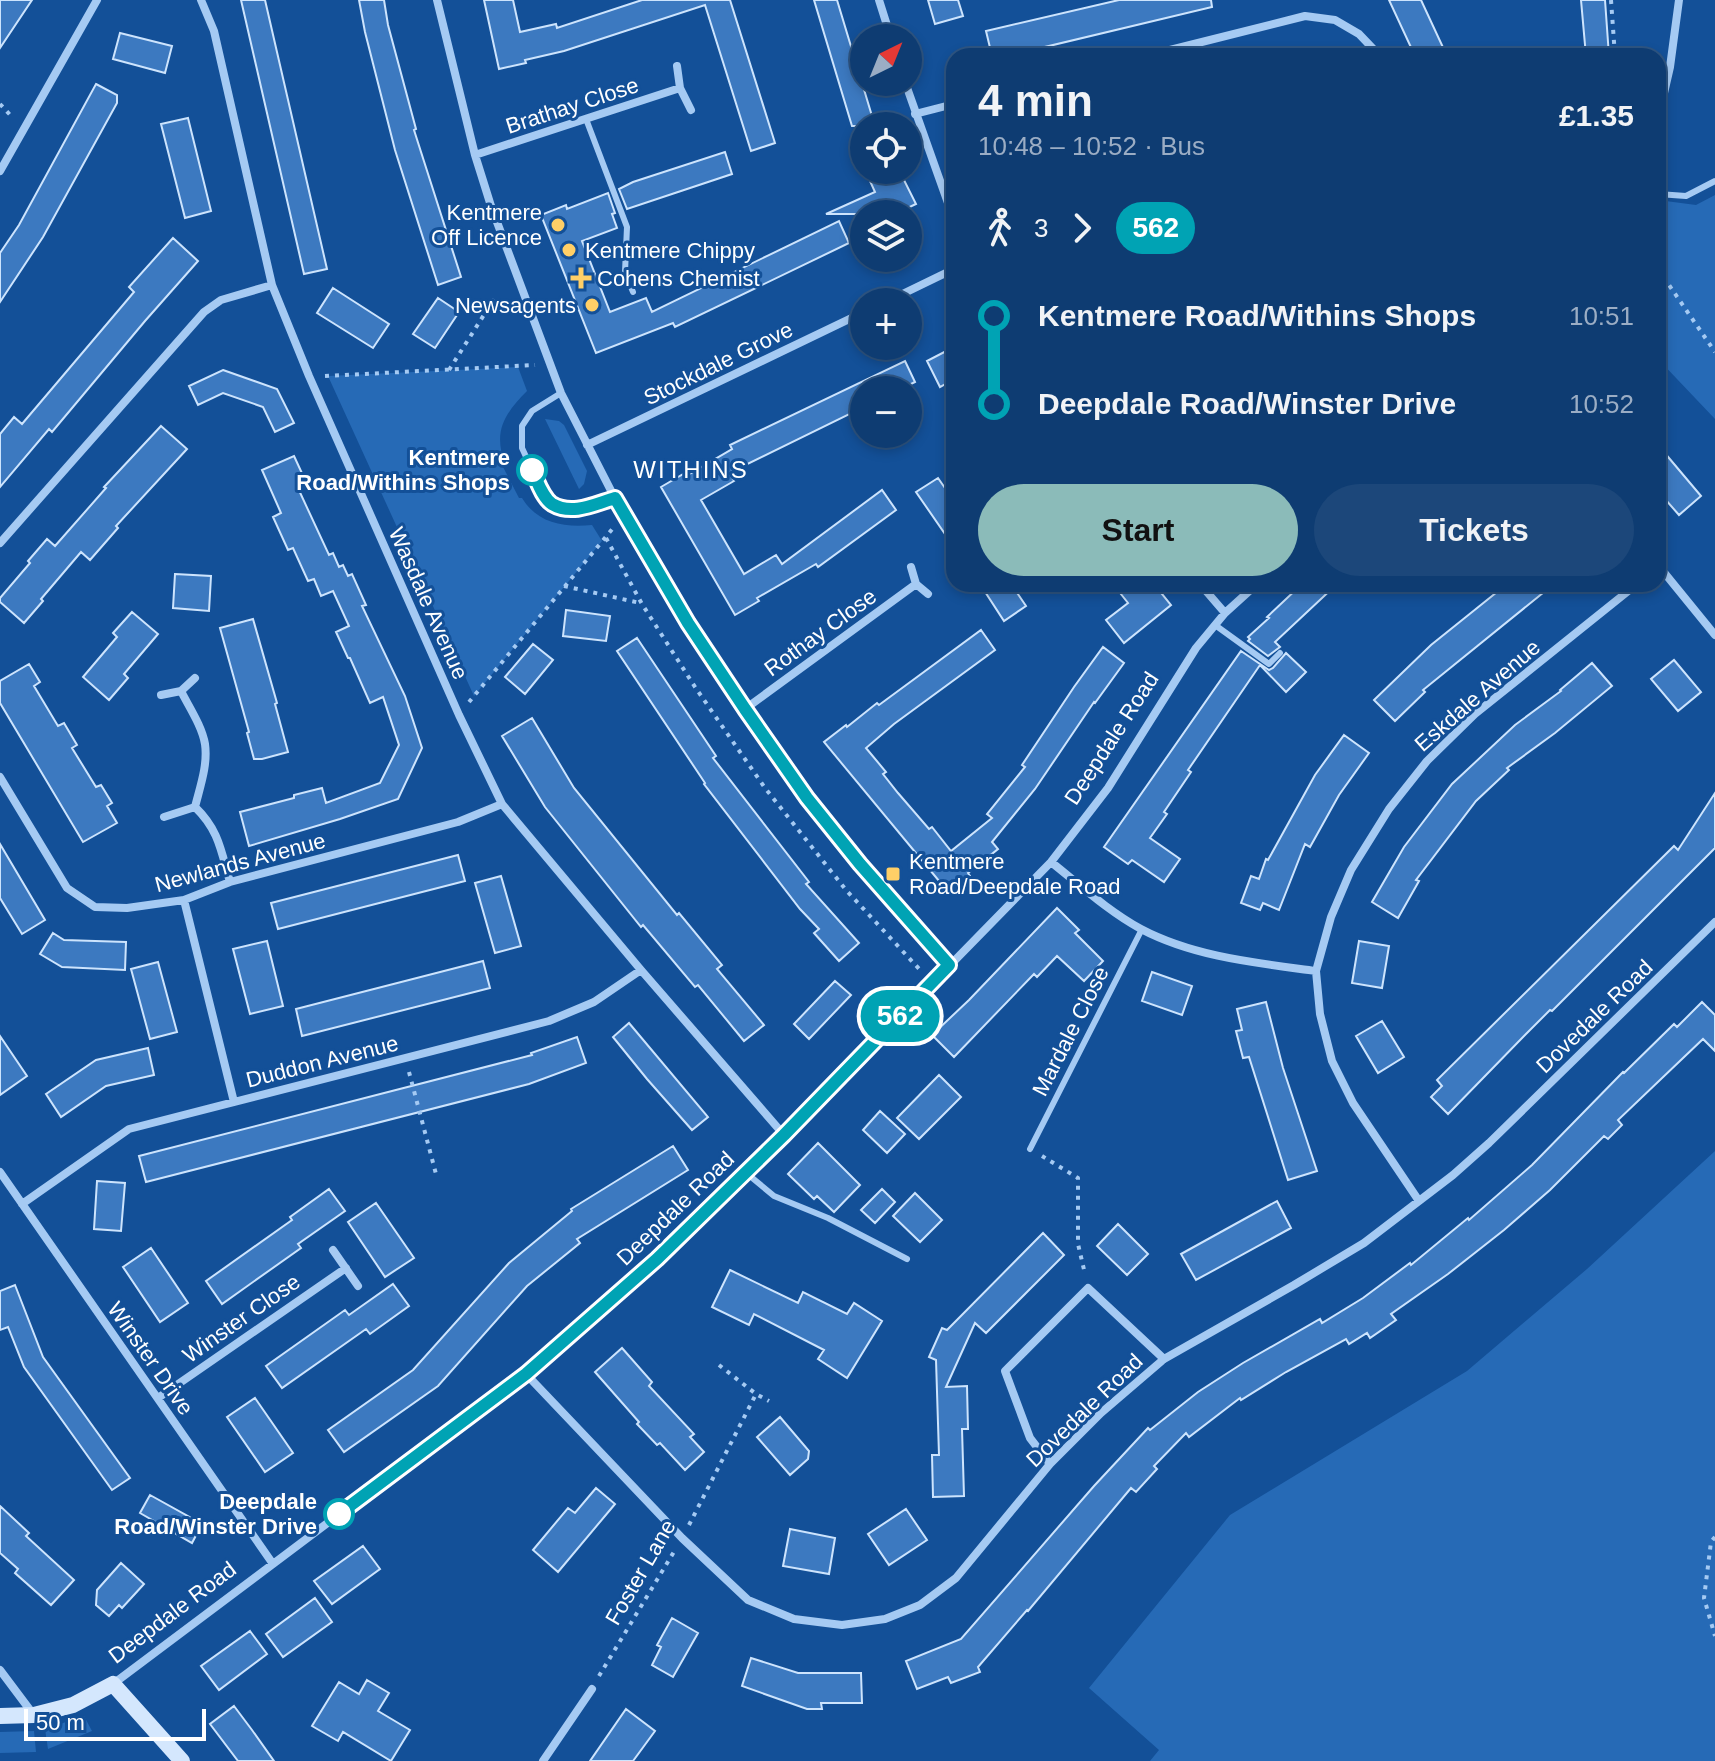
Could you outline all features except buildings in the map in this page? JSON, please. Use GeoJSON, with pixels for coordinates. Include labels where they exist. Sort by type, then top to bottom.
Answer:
{"type":"FeatureCollection","features":[{"type":"Feature","properties":{"kind":"street"},"geometry":{"type":"LineString","coordinates":[[0,171],[97,0]]}},
{"type":"Feature","properties":{"kind":"street","name":"Wasdale Avenue"},"geometry":{"type":"LineString","coordinates":[[201,0],[214,31],[272,285],[446,687],[502,804],[784,1135]]}},
{"type":"Feature","properties":{"kind":"street"},"geometry":{"type":"LineString","coordinates":[[437,0],[475,155],[491,206],[561,393],[624,516],[688,623],[807,798],[949,965]]}},
{"type":"Feature","properties":{"kind":"street"},"geometry":{"type":"LineString","coordinates":[[879,0],[887,24]]}},
{"type":"Feature","properties":{"kind":"street"},"geometry":{"type":"LineString","coordinates":[[1666,84],[1679,0]]}},
{"type":"Feature","properties":{"kind":"street"},"geometry":{"type":"LineString","coordinates":[[1178,48],[1305,16],[1335,20],[1359,34],[1372,48]]}},
{"type":"Feature","properties":{"kind":"street"},"geometry":{"type":"LineString","coordinates":[[677,66],[680,88],[691,110]]}},
{"type":"Feature","properties":{"kind":"street","name":"Brathay Close"},"geometry":{"type":"LineString","coordinates":[[475,155],[680,88]]}},
{"type":"Feature","properties":{"kind":"street"},"geometry":{"type":"LineString","coordinates":[[922,112],[946,106]]}},
{"type":"Feature","properties":{"kind":"street"},"geometry":{"type":"LineString","coordinates":[[922,133],[946,198]]}},
{"type":"Feature","properties":{"kind":"street"},"geometry":{"type":"LineString","coordinates":[[915,288],[946,273]]}},
{"type":"Feature","properties":{"kind":"street"},"geometry":{"type":"LineString","coordinates":[[0,543],[204,312],[221,300],[272,285]]}},
{"type":"Feature","properties":{"kind":"street","name":"Stockdale Grove"},"geometry":{"type":"LineString","coordinates":[[587,445],[850,319]]}},
{"type":"Feature","properties":{"kind":"street"},"geometry":{"type":"LineString","coordinates":[[911,567],[916,584],[928,594]]}},
{"type":"Feature","properties":{"kind":"street"},"geometry":{"type":"LineString","coordinates":[[1666,577],[1715,635]]}},
{"type":"Feature","properties":{"kind":"street","name":"Rothay Close"},"geometry":{"type":"LineString","coordinates":[[745,709],[916,584]]}},
{"type":"Feature","properties":{"kind":"street"},"geometry":{"type":"LineString","coordinates":[[1207,592],[1225,613]]}},
{"type":"Feature","properties":{"kind":"street","name":"Deepdale Road"},"geometry":{"type":"LineString","coordinates":[[0,1716],[34,1715],[73,1705],[113,1684],[526,1374],[657,1259],[784,1135],[1051,862],[1108,788],[1196,648],[1225,613],[1248,592]]}},
{"type":"Feature","properties":{"kind":"street","name":"Eskdale Avenue"},"geometry":{"type":"LineString","coordinates":[[1419,1201],[1353,1103],[1332,1061],[1320,1014],[1316,971],[1331,917],[1351,870],[1389,809],[1427,761],[1475,714],[1627,592]]}},
{"type":"Feature","properties":{"kind":"street"},"geometry":{"type":"LineString","coordinates":[[161,695],[181,691],[195,678]]}},
{"type":"Feature","properties":{"kind":"street"},"geometry":{"type":"LineString","coordinates":[[181,691],[205,743],[205,768],[195,807]]}},
{"type":"Feature","properties":{"kind":"street","name":"Newlands Avenue"},"geometry":{"type":"LineString","coordinates":[[0,777],[67,888],[95,907],[127,908],[184,900],[230,882],[458,822],[502,804]]}},
{"type":"Feature","properties":{"kind":"street"},"geometry":{"type":"LineString","coordinates":[[164,817],[195,807]]}},
{"type":"Feature","properties":{"kind":"street"},"geometry":{"type":"LineString","coordinates":[[195,807],[216,833],[230,882]]}},
{"type":"Feature","properties":{"kind":"street"},"geometry":{"type":"LineString","coordinates":[[1051,862],[1103,904],[1142,929],[1193,949],[1244,961],[1316,971]]}},
{"type":"Feature","properties":{"kind":"street"},"geometry":{"type":"LineString","coordinates":[[184,900],[234,1102]]}},
{"type":"Feature","properties":{"kind":"street","name":"Dovedale Road"},"geometry":{"type":"LineString","coordinates":[[526,1374],[682,1538],[748,1600],[794,1619],[842,1625],[885,1619],[920,1605],[956,1578],[1050,1464],[1101,1413],[1164,1359],[1364,1243],[1453,1175],[1715,922]]}},
{"type":"Feature","properties":{"kind":"street","name":"Duddon Avenue"},"geometry":{"type":"LineString","coordinates":[[22,1204],[129,1129],[549,1021],[594,1002],[641,970]]}},
{"type":"Feature","properties":{"kind":"street","name":"Winster Drive"},"geometry":{"type":"LineString","coordinates":[[0,1172],[273,1564]]}},
{"type":"Feature","properties":{"kind":"street"},"geometry":{"type":"LineString","coordinates":[[333,1250],[358,1286]]}},
{"type":"Feature","properties":{"kind":"street","name":"Winster Close"},"geometry":{"type":"LineString","coordinates":[[158,1398],[346,1268]]}},
{"type":"Feature","properties":{"kind":"street"},"geometry":{"type":"LineString","coordinates":[[1050,1464],[1030,1438],[1005,1371],[1088,1288],[1164,1359]]}},
{"type":"Feature","properties":{"kind":"street"},"geometry":{"type":"LineString","coordinates":[[0,1670],[34,1715]]}},
{"type":"Feature","properties":{"kind":"street"},"geometry":{"type":"LineString","coordinates":[[113,1684],[182,1761]]}},
{"type":"Feature","properties":{"kind":"street"},"geometry":{"type":"LineString","coordinates":[[543,1761],[592,1689]]}},
{"type":"Feature","properties":{"kind":"lane"},"geometry":{"type":"LineString","coordinates":[[586,119],[627,227],[625,272],[633,292]]}},
{"type":"Feature","properties":{"kind":"lane"},"geometry":{"type":"LineString","coordinates":[[1666,195],[1686,196],[1715,181]]}},
{"type":"Feature","properties":{"kind":"lane"},"geometry":{"type":"LineString","coordinates":[[561,393],[532,411],[522,426],[522,448],[541,489],[551,503],[575,510],[615,498]]}},
{"type":"Feature","properties":{"kind":"lane"},"geometry":{"type":"LineString","coordinates":[[1215,625],[1269,664],[1280,653]]}},
{"type":"Feature","properties":{"kind":"lane","name":"Mardale Close"},"geometry":{"type":"LineString","coordinates":[[1030,1149],[1142,929]]}},
{"type":"Feature","properties":{"kind":"lane"},"geometry":{"type":"LineString","coordinates":[[745,1172],[774,1196],[828,1218],[907,1259]]}},
{"type":"Feature","properties":{"kind":"path"},"geometry":{"type":"LineString","coordinates":[[1611,0],[1614,48]]}},
{"type":"Feature","properties":{"kind":"path"},"geometry":{"type":"LineString","coordinates":[[1666,281],[1715,352]]}},
{"type":"Feature","properties":{"kind":"path"},"geometry":{"type":"LineString","coordinates":[[449,370],[494,299]]}},
{"type":"Feature","properties":{"kind":"path"},"geometry":{"type":"LineString","coordinates":[[328,376],[550,365]]}},
{"type":"Feature","properties":{"kind":"path"},"geometry":{"type":"LineString","coordinates":[[474,696],[624,516]]}},
{"type":"Feature","properties":{"kind":"path"},"geometry":{"type":"LineString","coordinates":[[606,538],[642,604],[765,788],[846,890],[932,983]]}},
{"type":"Feature","properties":{"kind":"path"},"geometry":{"type":"LineString","coordinates":[[564,586],[642,604]]}},
{"type":"Feature","properties":{"kind":"path"},"geometry":{"type":"LineString","coordinates":[[406,1058],[436,1174]]}},
{"type":"Feature","properties":{"kind":"path"},"geometry":{"type":"LineString","coordinates":[[1030,1149],[1078,1178],[1078,1244],[1088,1288]]}},
{"type":"Feature","properties":{"kind":"path"},"geometry":{"type":"LineString","coordinates":[[719,1365],[769,1401]]}},
{"type":"Feature","properties":{"kind":"path","name":"Foster Lane"},"geometry":{"type":"LineString","coordinates":[[592,1689],[682,1538],[756,1394]]}},
{"type":"Feature","properties":{"kind":"path"},"geometry":{"type":"LineString","coordinates":[[1715,1537],[1711,1542],[1704,1598],[1715,1636]]}},
{"type":"Feature","properties":{"kind":"shaded area"},"geometry":{"type":"Polygon","coordinates":[[[1715,195],[1715,419],[1666,367],[1666,201],[1696,205],[1715,195]]]}},
{"type":"Feature","properties":{"kind":"shaded area"},"geometry":{"type":"Polygon","coordinates":[[[518,367],[527,391],[503,424],[500,442],[505,463],[502,465],[519,498],[535,513],[552,522],[571,526],[592,525],[602,541],[474,696],[328,376],[518,367]]]}},
{"type":"Feature","properties":{"kind":"shaded area"},"geometry":{"type":"Polygon","coordinates":[[[545,419],[564,425],[587,471],[584,484],[579,489],[545,419]]]}},
{"type":"Feature","properties":{"kind":"shaded area"},"geometry":{"type":"Polygon","coordinates":[[[1715,1151],[1715,1761],[1150,1761],[1159,1750],[1089,1688],[1230,1515],[1467,1371],[1587,1269],[1715,1151]]]}},
{"type":"Feature","properties":{"kind":"shaded area"},"geometry":{"type":"Polygon","coordinates":[[[84,1716],[92,1731],[48,1749],[45,1729],[84,1716]]]}},
{"type":"Feature","properties":{"kind":"shaded area"},"geometry":{"type":"Polygon","coordinates":[[[34,1731],[36,1752],[0,1753],[0,1732],[34,1731]]]}},
{"type":"Feature","properties":{"kind":"bus line","name":"562"},"geometry":{"type":"LineString","coordinates":[[339,1514],[526,1374],[657,1259],[784,1135],[949,965],[807,798],[688,623],[615,498],[575,510],[551,503],[532,470]]}},
{"type":"Feature","properties":{"kind":"place","name":"Kentmere Off Licence"},"geometry":{"type":"Point","coordinates":[558,225]}},
{"type":"Feature","properties":{"kind":"place","name":"Kentmere Chippy"},"geometry":{"type":"Point","coordinates":[569,250]}},
{"type":"Feature","properties":{"kind":"place","name":"Cohens Chemist"},"geometry":{"type":"Point","coordinates":[581,278]}},
{"type":"Feature","properties":{"kind":"place","name":"Newsagents"},"geometry":{"type":"Point","coordinates":[592,305]}},
{"type":"Feature","properties":{"kind":"place","name":"Kentmere Road/Withins Shops"},"geometry":{"type":"Point","coordinates":[532,470]}},
{"type":"Feature","properties":{"kind":"place","name":"Kentmere Road/Deepdale Road"},"geometry":{"type":"Point","coordinates":[893,874]}},
{"type":"Feature","properties":{"kind":"place","name":"Deepdale Road/Winster Drive"},"geometry":{"type":"Point","coordinates":[339,1514]}},
{"type":"Feature","properties":{"kind":"district","name":"WITHINS"},"geometry":{"type":"Point","coordinates":[691,470]}}]}
